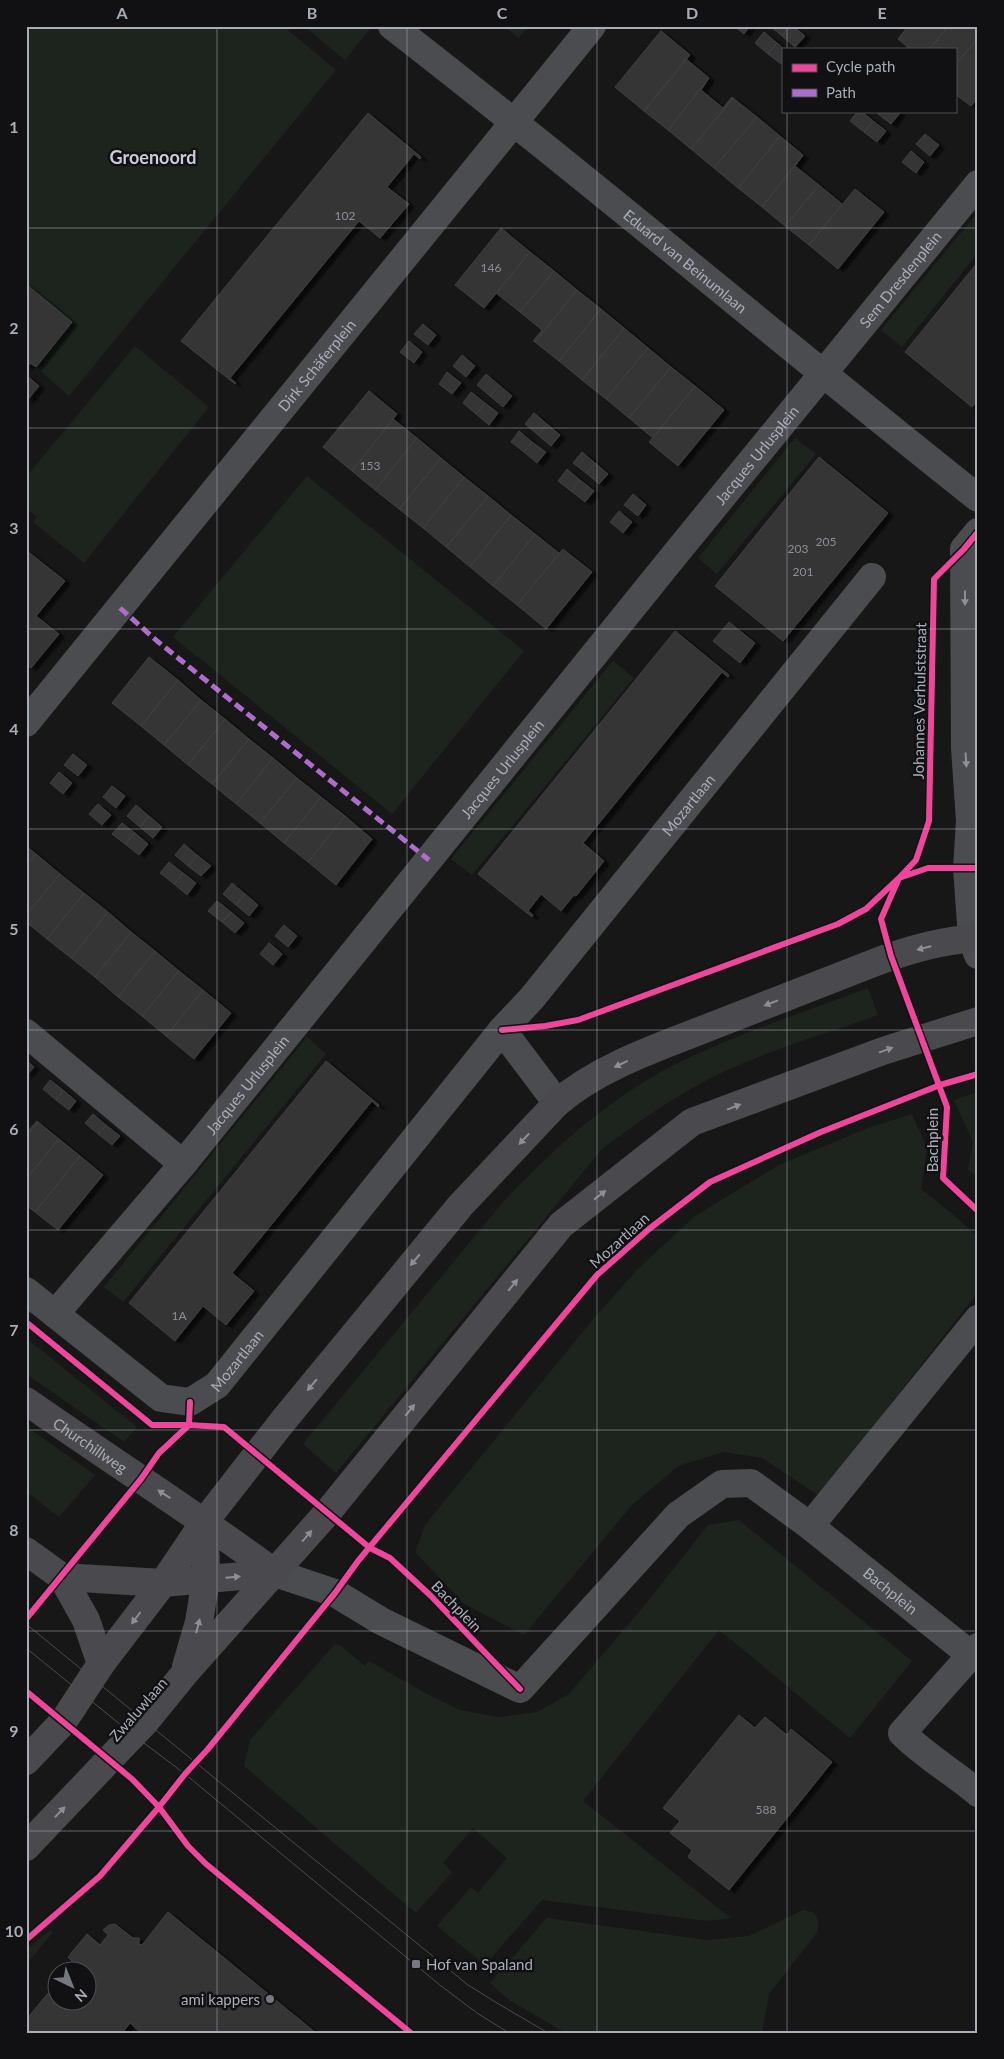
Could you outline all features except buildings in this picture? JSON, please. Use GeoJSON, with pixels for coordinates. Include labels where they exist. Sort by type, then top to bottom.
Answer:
{"type":"FeatureCollection","features":[{"type":"Feature","properties":{"kind":"street","name":"Eduard van Beinumlaan"},"geometry":{"type":"LineString","coordinates":[[392,26],[514,122],[823,375],[978,498]]}},
{"type":"Feature","properties":{"kind":"street"},"geometry":{"type":"LineString","coordinates":[[514,122],[592,26]]}},
{"type":"Feature","properties":{"kind":"street","name":"Dirk Schäferplein"},"geometry":{"type":"LineString","coordinates":[[26,723],[514,122]]}},
{"type":"Feature","properties":{"kind":"street","name":"Sem Dresdenplein"},"geometry":{"type":"LineString","coordinates":[[823,375],[978,184]]}},
{"type":"Feature","properties":{"kind":"street","name":"Jacques Urlusplein"},"geometry":{"type":"LineString","coordinates":[[55,1314],[183,1164],[823,375]]}},
{"type":"Feature","properties":{"kind":"street"},"geometry":{"type":"LineString","coordinates":[[26,1760],[62,1722],[101,1664],[163,1583],[205,1521],[283,1421],[460,1206],[557,1103],[572,1090],[617,1066],[675,1041],[891,956],[932,945],[976,944],[967,868],[970,821],[965,748],[964,549],[978,532]]}},
{"type":"Feature","properties":{"kind":"street","name":"Mozartlaan"},"geometry":{"type":"LineString","coordinates":[[55,1314],[161,1398],[190,1402],[217,1385],[502,1030],[532,998],[872,577]]}},
{"type":"Feature","properties":{"kind":"street"},"geometry":{"type":"LineString","coordinates":[[62,1577],[163,1583],[275,1572],[327,1513],[561,1225],[692,1122],[883,1051],[978,1021]]}},
{"type":"Feature","properties":{"kind":"street"},"geometry":{"type":"LineString","coordinates":[[502,1030],[557,1103]]}},
{"type":"Feature","properties":{"kind":"street"},"geometry":{"type":"LineString","coordinates":[[26,1034],[183,1164]]}},
{"type":"Feature","properties":{"kind":"street"},"geometry":{"type":"LineString","coordinates":[[26,1291],[55,1314]]}},
{"type":"Feature","properties":{"kind":"street"},"geometry":{"type":"LineString","coordinates":[[810,1526],[978,1319]]}},
{"type":"Feature","properties":{"kind":"street","name":"Churchillweg"},"geometry":{"type":"LineString","coordinates":[[26,1401],[205,1521],[275,1572]]}},
{"type":"Feature","properties":{"kind":"street","name":"Bachplein"},"geometry":{"type":"LineString","coordinates":[[275,1572],[335,1593],[382,1621],[520,1689],[678,1515],[722,1484],[751,1483],[974,1651],[902,1733],[917,1748],[978,1792]]}},
{"type":"Feature","properties":{"kind":"street"},"geometry":{"type":"LineString","coordinates":[[185,1673],[199,1622],[206,1579],[205,1521]]}},
{"type":"Feature","properties":{"kind":"street"},"geometry":{"type":"LineString","coordinates":[[26,1550],[62,1577],[86,1620],[101,1664]]}},
{"type":"Feature","properties":{"kind":"street","name":"Zwaluwlaan"},"geometry":{"type":"LineString","coordinates":[[26,1847],[146,1721],[185,1673],[275,1572]]}},
{"type":"Feature","properties":{"kind":"shaded area"},"geometry":{"type":"Polygon","coordinates":[[[26,26],[283,26],[336,70],[69,396],[36,367],[72,322],[26,284],[26,26]]]}},
{"type":"Feature","properties":{"kind":"shaded area"},"geometry":{"type":"Polygon","coordinates":[[[304,26],[368,26],[371,28],[345,60],[304,26]]]}},
{"type":"Feature","properties":{"kind":"shaded area"},"geometry":{"type":"Polygon","coordinates":[[[504,26],[529,26],[518,38],[504,26]]]}},
{"type":"Feature","properties":{"kind":"shaded area"},"geometry":{"type":"Polygon","coordinates":[[[978,212],[978,253],[902,347],[881,330],[978,212]]]}},
{"type":"Feature","properties":{"kind":"shaded area"},"geometry":{"type":"Polygon","coordinates":[[[135,346],[209,407],[84,563],[33,522],[37,517],[26,508],[26,477],[135,346]]]}},
{"type":"Feature","properties":{"kind":"shaded area"},"geometry":{"type":"Polygon","coordinates":[[[795,438],[816,454],[717,574],[698,558],[795,438]]]}},
{"type":"Feature","properties":{"kind":"shaded area"},"geometry":{"type":"Polygon","coordinates":[[[307,476],[524,651],[392,814],[173,637],[307,476]]]}},
{"type":"Feature","properties":{"kind":"shaded area"},"geometry":{"type":"Polygon","coordinates":[[[613,661],[634,678],[472,875],[451,859],[613,661]]]}},
{"type":"Feature","properties":{"kind":"shaded area"},"geometry":{"type":"Polygon","coordinates":[[[868,988],[878,1015],[776,1050],[717,1075],[658,1109],[602,1149],[336,1473],[303,1444],[503,1202],[563,1143],[606,1107],[653,1076],[701,1052],[748,1032],[868,988]]]}},
{"type":"Feature","properties":{"kind":"shaded area"},"geometry":{"type":"Polygon","coordinates":[[[307,1037],[326,1054],[123,1302],[104,1287],[307,1037]]]}},
{"type":"Feature","properties":{"kind":"shaded area"},"geometry":{"type":"Polygon","coordinates":[[[978,1092],[978,1177],[968,1170],[973,1142],[954,1100],[978,1092]]]}},
{"type":"Feature","properties":{"kind":"shaded area"},"geometry":{"type":"Polygon","coordinates":[[[912,1114],[927,1148],[921,1189],[955,1216],[978,1238],[978,1292],[819,1496],[762,1458],[724,1452],[678,1466],[631,1506],[524,1635],[464,1604],[415,1552],[425,1525],[595,1317],[637,1270],[695,1216],[779,1165],[868,1128],[912,1114]]]}},
{"type":"Feature","properties":{"kind":"shaded area"},"geometry":{"type":"Polygon","coordinates":[[[26,1338],[137,1427],[124,1442],[26,1374],[26,1338]]]}},
{"type":"Feature","properties":{"kind":"shaded area"},"geometry":{"type":"Polygon","coordinates":[[[26,1426],[95,1475],[59,1517],[26,1491],[26,1426]]]}},
{"type":"Feature","properties":{"kind":"shaded area"},"geometry":{"type":"Polygon","coordinates":[[[739,1520],[912,1661],[850,1738],[719,1630],[583,1801],[731,1918],[708,1921],[542,1900],[485,1965],[437,1926],[471,1887],[478,1893],[507,1858],[473,1828],[443,1863],[452,1872],[416,1913],[244,1766],[250,1740],[335,1644],[340,1645],[365,1666],[369,1661],[460,1710],[498,1717],[537,1712],[569,1694],[644,1606],[708,1525],[739,1520]]]}},
{"type":"Feature","properties":{"kind":"shaded area"},"geometry":{"type":"Polygon","coordinates":[[[803,1910],[812,1912],[817,1918],[816,1934],[769,1994],[762,2033],[566,2033],[509,2000],[490,1983],[547,1918],[707,1940],[749,1936],[803,1910]]]}},
{"type":"Feature","properties":{"kind":"shaded area"},"geometry":{"type":"Polygon","coordinates":[[[50,1930],[53,1932],[26,1965],[26,1950],[50,1930]]]}},
{"type":"Feature","properties":{"kind":"tram line"},"geometry":{"type":"LineString","coordinates":[[26,1624],[468,1985],[548,2033]]}},
{"type":"Feature","properties":{"kind":"tram line"},"geometry":{"type":"LineString","coordinates":[[26,1648],[132,1734],[185,1774],[441,1986],[477,2013],[509,2033]]}},
{"type":"Feature","properties":{"kind":"marked path"},"geometry":{"type":"LineString","coordinates":[[120,608],[157,641],[429,860]]}},
{"type":"Feature","properties":{"kind":"cycle path","name":"Johannes Verhulststraat"},"geometry":{"type":"LineString","coordinates":[[978,532],[934,579],[929,821],[916,860],[899,878],[881,919],[891,956],[947,1107],[943,1178],[978,1211]]}},
{"type":"Feature","properties":{"kind":"cycle path"},"geometry":{"type":"LineString","coordinates":[[502,1030],[545,1026],[578,1020],[838,924],[866,909],[899,878],[928,868],[978,868]]}},
{"type":"Feature","properties":{"kind":"cycle path"},"geometry":{"type":"LineString","coordinates":[[26,1940],[100,1876],[208,1749],[335,1593],[358,1561],[597,1275],[649,1229],[710,1182],[821,1132],[940,1085],[978,1074]]}},
{"type":"Feature","properties":{"kind":"cycle path"},"geometry":{"type":"LineString","coordinates":[[26,1322],[152,1425],[224,1427],[370,1548],[390,1558],[431,1596],[520,1689]]}},
{"type":"Feature","properties":{"kind":"cycle path"},"geometry":{"type":"LineString","coordinates":[[26,1619],[141,1479],[159,1453],[189,1425],[190,1402]]}},
{"type":"Feature","properties":{"kind":"cycle path"},"geometry":{"type":"LineString","coordinates":[[26,1691],[132,1779],[159,1807],[188,1846],[206,1864],[411,2033]]}},
{"type":"Feature","properties":{"kind":"place","name":"Hof van Spaland"},"geometry":{"type":"Point","coordinates":[416,1964]}},
{"type":"Feature","properties":{"kind":"place","name":"ami kappers"},"geometry":{"type":"Point","coordinates":[270,1999]}},
{"type":"Feature","properties":{"kind":"district","name":"Groenoord"},"geometry":{"type":"Point","coordinates":[153,157]}}]}
